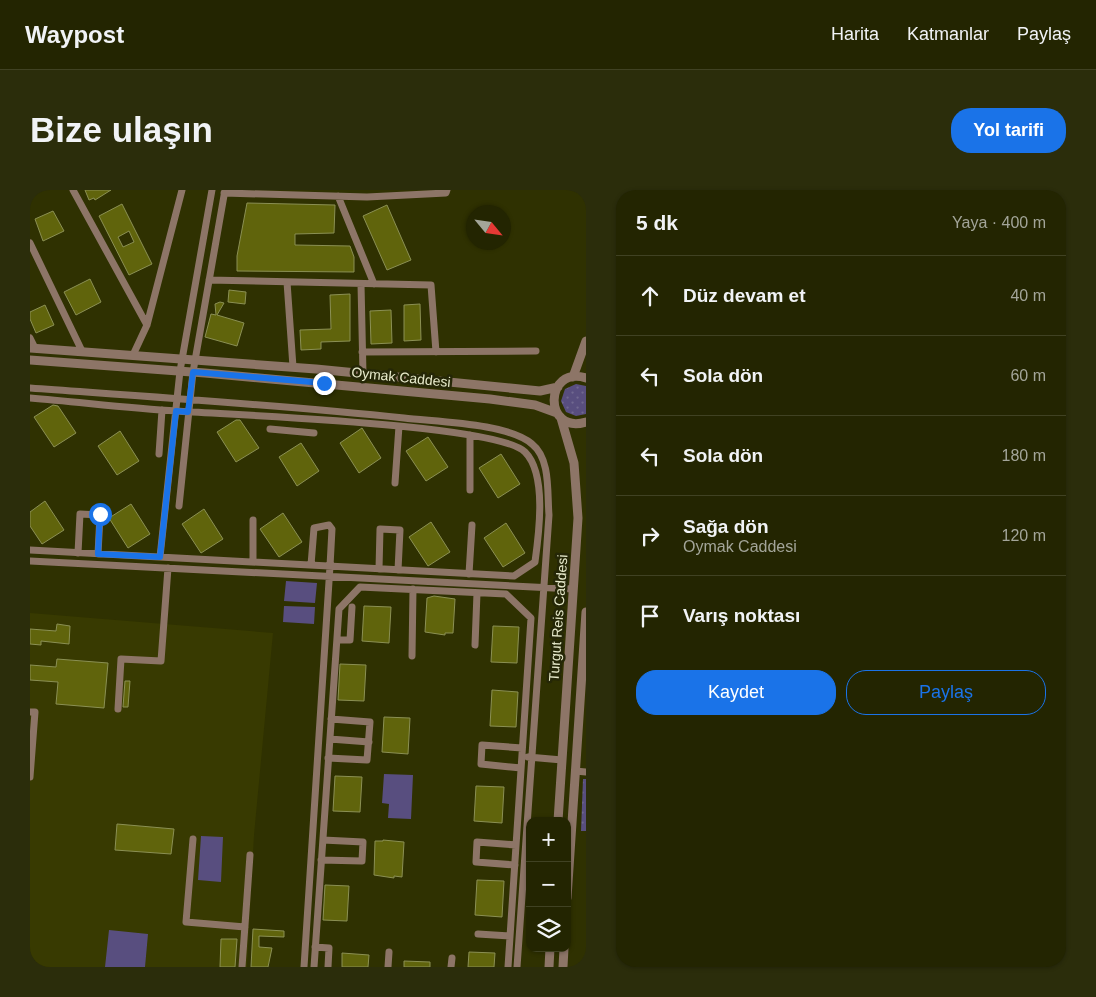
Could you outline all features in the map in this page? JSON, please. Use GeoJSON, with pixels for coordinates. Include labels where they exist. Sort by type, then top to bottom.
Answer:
{"type":"FeatureCollection","features":[{"type":"Feature","properties":{"kind":"street"},"geometry":{"type":"LineString","coordinates":[[74,190],[146,325]]}},
{"type":"Feature","properties":{"kind":"street"},"geometry":{"type":"LineString","coordinates":[[133,355],[146,325],[182,190]]}},
{"type":"Feature","properties":{"kind":"street"},"geometry":{"type":"LineString","coordinates":[[160,557],[180,371],[212,190]]}},
{"type":"Feature","properties":{"kind":"street"},"geometry":{"type":"LineString","coordinates":[[179,506],[193,372],[225,191],[338,196],[367,193],[446,192],[447,190]]}},
{"type":"Feature","properties":{"kind":"street"},"geometry":{"type":"LineString","coordinates":[[338,196],[374,284]]}},
{"type":"Feature","properties":{"kind":"street"},"geometry":{"type":"LineString","coordinates":[[30,243],[82,351]]}},
{"type":"Feature","properties":{"kind":"street"},"geometry":{"type":"LineString","coordinates":[[209,280],[431,285],[436,352]]}},
{"type":"Feature","properties":{"kind":"street"},"geometry":{"type":"LineString","coordinates":[[287,282],[293,367]]}},
{"type":"Feature","properties":{"kind":"street"},"geometry":{"type":"LineString","coordinates":[[361,284],[363,374]]}},
{"type":"Feature","properties":{"kind":"street"},"geometry":{"type":"LineString","coordinates":[[30,338],[32,348]]}},
{"type":"Feature","properties":{"kind":"street"},"geometry":{"type":"LineString","coordinates":[[573,377],[586,341]]}},
{"type":"Feature","properties":{"kind":"street","name":"Oymak Caddesi"},"geometry":{"type":"LineString","coordinates":[[32,348],[293,367],[540,392],[558,387]]}},
{"type":"Feature","properties":{"kind":"street"},"geometry":{"type":"LineString","coordinates":[[362,352],[536,352]]}},
{"type":"Feature","properties":{"kind":"street","name":"Oymak Caddesi"},"geometry":{"type":"LineString","coordinates":[[30,360],[193,372],[490,399],[535,405],[572,423],[586,422]]}},
{"type":"Feature","properties":{"kind":"street"},"geometry":{"type":"LineString","coordinates":[[558,387],[564,380],[573,377],[586,378]]}},
{"type":"Feature","properties":{"kind":"street","name":"Turgut Reis Caddesi"},"geometry":{"type":"LineString","coordinates":[[558,387],[554,402],[571,450],[577,491],[573,589],[558,817]]}},
{"type":"Feature","properties":{"kind":"street"},"geometry":{"type":"LineString","coordinates":[[30,388],[331,411],[484,427],[527,440],[543,458],[549,515],[517,967]]}},
{"type":"Feature","properties":{"kind":"street"},"geometry":{"type":"LineString","coordinates":[[30,398],[188,412],[400,426],[470,435],[516,446],[529,456],[537,474],[540,524],[535,562],[514,576],[30,550]]}},
{"type":"Feature","properties":{"kind":"street"},"geometry":{"type":"LineString","coordinates":[[159,454],[162,410]]}},
{"type":"Feature","properties":{"kind":"street"},"geometry":{"type":"LineString","coordinates":[[291,431],[292,418]]}},
{"type":"Feature","properties":{"kind":"street"},"geometry":{"type":"LineString","coordinates":[[395,483],[400,426]]}},
{"type":"Feature","properties":{"kind":"street"},"geometry":{"type":"LineString","coordinates":[[270,429],[314,433]]}},
{"type":"Feature","properties":{"kind":"street"},"geometry":{"type":"LineString","coordinates":[[470,435],[470,490]]}},
{"type":"Feature","properties":{"kind":"street"},"geometry":{"type":"LineString","coordinates":[[169,484],[181,485]]}},
{"type":"Feature","properties":{"kind":"street"},"geometry":{"type":"LineString","coordinates":[[78,553],[80,514],[100,514],[98,554]]}},
{"type":"Feature","properties":{"kind":"street"},"geometry":{"type":"LineString","coordinates":[[253,520],[253,562]]}},
{"type":"Feature","properties":{"kind":"street"},"geometry":{"type":"LineString","coordinates":[[304,967],[330,566],[332,529],[329,525],[314,528],[311,565]]}},
{"type":"Feature","properties":{"kind":"street"},"geometry":{"type":"LineString","coordinates":[[469,574],[472,525]]}},
{"type":"Feature","properties":{"kind":"street"},"geometry":{"type":"LineString","coordinates":[[379,569],[380,529],[400,530],[398,570]]}},
{"type":"Feature","properties":{"kind":"street"},"geometry":{"type":"LineString","coordinates":[[30,560],[573,589]]}},
{"type":"Feature","properties":{"kind":"street"},"geometry":{"type":"LineString","coordinates":[[118,709],[121,659],[161,661],[168,568]]}},
{"type":"Feature","properties":{"kind":"street"},"geometry":{"type":"LineString","coordinates":[[314,967],[339,609],[360,587],[506,594],[531,618],[508,967]]}},
{"type":"Feature","properties":{"kind":"street"},"geometry":{"type":"LineString","coordinates":[[412,656],[413,589]]}},
{"type":"Feature","properties":{"kind":"street"},"geometry":{"type":"LineString","coordinates":[[475,645],[477,593]]}},
{"type":"Feature","properties":{"kind":"street"},"geometry":{"type":"LineString","coordinates":[[336,640],[350,640],[352,607]]}},
{"type":"Feature","properties":{"kind":"street","name":"Turgut Reis Caddesi"},"geometry":{"type":"LineString","coordinates":[[569,862],[586,612]]}},
{"type":"Feature","properties":{"kind":"street"},"geometry":{"type":"LineString","coordinates":[[30,712],[35,712],[32,724],[30,777]]}},
{"type":"Feature","properties":{"kind":"street"},"geometry":{"type":"LineString","coordinates":[[328,758],[367,760],[369,742],[370,722],[331,719]]}},
{"type":"Feature","properties":{"kind":"street"},"geometry":{"type":"LineString","coordinates":[[330,739],[369,742]]}},
{"type":"Feature","properties":{"kind":"street"},"geometry":{"type":"LineString","coordinates":[[521,768],[480,764],[482,745],[522,748]]}},
{"type":"Feature","properties":{"kind":"street"},"geometry":{"type":"LineString","coordinates":[[522,756],[562,760]]}},
{"type":"Feature","properties":{"kind":"street"},"geometry":{"type":"LineString","coordinates":[[575,771],[586,772]]}},
{"type":"Feature","properties":{"kind":"street"},"geometry":{"type":"LineString","coordinates":[[193,839],[186,922],[244,926]]}},
{"type":"Feature","properties":{"kind":"street"},"geometry":{"type":"LineString","coordinates":[[321,860],[362,861],[363,842],[323,840]]}},
{"type":"Feature","properties":{"kind":"street"},"geometry":{"type":"LineString","coordinates":[[515,865],[476,862],[478,842],[516,845]]}},
{"type":"Feature","properties":{"kind":"street"},"geometry":{"type":"LineString","coordinates":[[242,967],[250,855]]}},
{"type":"Feature","properties":{"kind":"street"},"geometry":{"type":"LineString","coordinates":[[478,934],[510,936]]}},
{"type":"Feature","properties":{"kind":"street"},"geometry":{"type":"LineString","coordinates":[[315,947],[329,948],[328,967]]}},
{"type":"Feature","properties":{"kind":"street"},"geometry":{"type":"LineString","coordinates":[[388,967],[389,952]]}},
{"type":"Feature","properties":{"kind":"street"},"geometry":{"type":"LineString","coordinates":[[549,967],[550,952]]}},
{"type":"Feature","properties":{"kind":"street"},"geometry":{"type":"LineString","coordinates":[[563,967],[564,952]]}},
{"type":"Feature","properties":{"kind":"street"},"geometry":{"type":"LineString","coordinates":[[451,967],[452,958]]}},
{"type":"Feature","properties":{"kind":"shaded area"},"geometry":{"type":"Polygon","coordinates":[[[576,384],[586,386],[586,414],[576,416],[566,412],[561,401],[565,389],[576,384]]]}},
{"type":"Feature","properties":{"kind":"shaded area"},"geometry":{"type":"Polygon","coordinates":[[[286,581],[317,583],[315,603],[284,601],[286,581]]]}},
{"type":"Feature","properties":{"kind":"shaded area"},"geometry":{"type":"Polygon","coordinates":[[[284,606],[315,607],[314,624],[283,622],[284,606]]]}},
{"type":"Feature","properties":{"kind":"shaded area"},"geometry":{"type":"Polygon","coordinates":[[[30,613],[273,633],[254,835],[247,967],[30,967],[30,613]]]}},
{"type":"Feature","properties":{"kind":"shaded area"},"geometry":{"type":"Polygon","coordinates":[[[384,774],[413,775],[411,819],[388,818],[389,804],[382,803],[384,774]]]}},
{"type":"Feature","properties":{"kind":"shaded area"},"geometry":{"type":"Polygon","coordinates":[[[583,779],[586,779],[586,831],[581,831],[583,779]]]}},
{"type":"Feature","properties":{"kind":"shaded area"},"geometry":{"type":"Polygon","coordinates":[[[201,836],[223,837],[221,882],[198,880],[201,836]]]}},
{"type":"Feature","properties":{"kind":"shaded area"},"geometry":{"type":"Polygon","coordinates":[[[109,930],[148,934],[145,967],[105,967],[109,930]]]}},
{"type":"Feature","properties":{"kind":"building"},"geometry":{"type":"Polygon","coordinates":[[[85,190],[111,190],[95,200],[94,198],[89,200],[85,190]]]}},
{"type":"Feature","properties":{"kind":"building"},"geometry":{"type":"Polygon","coordinates":[[[247,203],[335,205],[334,233],[295,234],[295,245],[350,246],[354,257],[354,272],[237,271],[237,256],[247,203]]]}},
{"type":"Feature","properties":{"kind":"building"},"geometry":{"type":"Polygon","coordinates":[[[122,204],[152,264],[129,275],[99,216],[122,204]],[[129,231],[118,237],[123,247],[134,242],[129,231]]]}},
{"type":"Feature","properties":{"kind":"building"},"geometry":{"type":"Polygon","coordinates":[[[387,205],[411,260],[387,270],[363,216],[387,205]]]}},
{"type":"Feature","properties":{"kind":"building"},"geometry":{"type":"Polygon","coordinates":[[[53,211],[64,231],[43,241],[35,219],[53,211]]]}},
{"type":"Feature","properties":{"kind":"building"},"geometry":{"type":"Polygon","coordinates":[[[90,279],[101,302],[76,315],[64,292],[90,279]]]}},
{"type":"Feature","properties":{"kind":"building"},"geometry":{"type":"Polygon","coordinates":[[[229,290],[246,292],[245,304],[228,302],[229,290]]]}},
{"type":"Feature","properties":{"kind":"building"},"geometry":{"type":"Polygon","coordinates":[[[350,294],[350,341],[321,342],[321,349],[301,350],[300,330],[331,329],[330,295],[350,294]]]}},
{"type":"Feature","properties":{"kind":"building"},"geometry":{"type":"Polygon","coordinates":[[[224,303],[217,315],[244,323],[237,346],[205,337],[211,314],[216,315],[215,304],[224,303]]]}},
{"type":"Feature","properties":{"kind":"building"},"geometry":{"type":"Polygon","coordinates":[[[420,304],[421,340],[404,341],[404,305],[420,304]]]}},
{"type":"Feature","properties":{"kind":"building"},"geometry":{"type":"Polygon","coordinates":[[[45,305],[54,325],[36,333],[30,319],[30,312],[45,305]]]}},
{"type":"Feature","properties":{"kind":"building"},"geometry":{"type":"Polygon","coordinates":[[[391,310],[392,343],[371,344],[370,311],[391,310]]]}},
{"type":"Feature","properties":{"kind":"building"},"geometry":{"type":"Polygon","coordinates":[[[53,405],[58,406],[76,433],[54,447],[34,417],[53,405]]]}},
{"type":"Feature","properties":{"kind":"building"},"geometry":{"type":"Polygon","coordinates":[[[236,420],[240,420],[259,448],[236,462],[217,432],[236,420]]]}},
{"type":"Feature","properties":{"kind":"building"},"geometry":{"type":"Polygon","coordinates":[[[362,428],[381,458],[359,473],[340,443],[362,428]]]}},
{"type":"Feature","properties":{"kind":"building"},"geometry":{"type":"Polygon","coordinates":[[[120,431],[139,461],[117,475],[98,446],[120,431]]]}},
{"type":"Feature","properties":{"kind":"building"},"geometry":{"type":"Polygon","coordinates":[[[428,437],[448,467],[426,481],[406,451],[428,437]]]}},
{"type":"Feature","properties":{"kind":"building"},"geometry":{"type":"Polygon","coordinates":[[[301,443],[319,471],[297,486],[279,457],[301,443]]]}},
{"type":"Feature","properties":{"kind":"building"},"geometry":{"type":"Polygon","coordinates":[[[501,454],[520,484],[498,498],[479,468],[501,454]]]}},
{"type":"Feature","properties":{"kind":"building"},"geometry":{"type":"Polygon","coordinates":[[[45,501],[64,530],[42,544],[30,526],[30,512],[45,501]]]}},
{"type":"Feature","properties":{"kind":"building"},"geometry":{"type":"Polygon","coordinates":[[[131,504],[150,534],[128,548],[109,518],[131,504]]]}},
{"type":"Feature","properties":{"kind":"building"},"geometry":{"type":"Polygon","coordinates":[[[204,509],[223,539],[201,553],[182,524],[204,509]]]}},
{"type":"Feature","properties":{"kind":"building"},"geometry":{"type":"Polygon","coordinates":[[[283,513],[302,542],[279,557],[260,529],[283,513]]]}},
{"type":"Feature","properties":{"kind":"building"},"geometry":{"type":"Polygon","coordinates":[[[431,522],[450,552],[428,566],[409,537],[431,522]]]}},
{"type":"Feature","properties":{"kind":"building"},"geometry":{"type":"Polygon","coordinates":[[[506,523],[525,553],[503,567],[484,538],[506,523]]]}},
{"type":"Feature","properties":{"kind":"building"},"geometry":{"type":"Polygon","coordinates":[[[434,596],[455,599],[453,633],[445,633],[445,635],[425,632],[427,598],[434,596]]]}},
{"type":"Feature","properties":{"kind":"building"},"geometry":{"type":"Polygon","coordinates":[[[364,606],[391,607],[389,643],[362,641],[364,606]]]}},
{"type":"Feature","properties":{"kind":"building"},"geometry":{"type":"Polygon","coordinates":[[[57,624],[70,626],[69,644],[41,641],[41,645],[30,644],[30,629],[56,631],[57,624]]]}},
{"type":"Feature","properties":{"kind":"building"},"geometry":{"type":"Polygon","coordinates":[[[493,626],[519,627],[517,663],[491,662],[493,626]]]}},
{"type":"Feature","properties":{"kind":"building"},"geometry":{"type":"Polygon","coordinates":[[[57,659],[108,663],[104,708],[56,704],[58,682],[30,680],[30,665],[56,667],[57,659]]]}},
{"type":"Feature","properties":{"kind":"building"},"geometry":{"type":"Polygon","coordinates":[[[340,664],[366,665],[364,701],[338,700],[340,664]]]}},
{"type":"Feature","properties":{"kind":"building"},"geometry":{"type":"Polygon","coordinates":[[[125,681],[130,681],[128,707],[123,707],[125,681]]]}},
{"type":"Feature","properties":{"kind":"building"},"geometry":{"type":"Polygon","coordinates":[[[492,690],[518,692],[516,727],[490,726],[492,690]]]}},
{"type":"Feature","properties":{"kind":"building"},"geometry":{"type":"Polygon","coordinates":[[[384,717],[410,718],[408,754],[382,752],[384,717]]]}},
{"type":"Feature","properties":{"kind":"building"},"geometry":{"type":"Polygon","coordinates":[[[335,776],[362,777],[360,812],[333,811],[335,776]]]}},
{"type":"Feature","properties":{"kind":"building"},"geometry":{"type":"Polygon","coordinates":[[[476,786],[504,787],[502,823],[474,821],[476,786]]]}},
{"type":"Feature","properties":{"kind":"building"},"geometry":{"type":"Polygon","coordinates":[[[117,824],[174,829],[171,854],[115,850],[117,824]]]}},
{"type":"Feature","properties":{"kind":"building"},"geometry":{"type":"Polygon","coordinates":[[[375,841],[404,842],[402,877],[394,876],[394,878],[374,875],[375,841]]]}},
{"type":"Feature","properties":{"kind":"building"},"geometry":{"type":"Polygon","coordinates":[[[477,880],[504,881],[502,917],[475,915],[477,880]]]}},
{"type":"Feature","properties":{"kind":"building"},"geometry":{"type":"Polygon","coordinates":[[[325,885],[349,886],[347,921],[323,920],[325,885]]]}},
{"type":"Feature","properties":{"kind":"building"},"geometry":{"type":"Polygon","coordinates":[[[253,929],[284,931],[284,937],[259,936],[259,947],[272,948],[268,967],[251,967],[253,929]]]}},
{"type":"Feature","properties":{"kind":"building"},"geometry":{"type":"Polygon","coordinates":[[[221,939],[237,939],[235,967],[220,967],[221,939]]]}},
{"type":"Feature","properties":{"kind":"building"},"geometry":{"type":"Polygon","coordinates":[[[469,952],[495,953],[494,967],[468,967],[469,952]]]}},
{"type":"Feature","properties":{"kind":"building"},"geometry":{"type":"Polygon","coordinates":[[[342,953],[369,955],[368,967],[342,967],[342,953]]]}},
{"type":"Feature","properties":{"kind":"building"},"geometry":{"type":"Polygon","coordinates":[[[404,961],[430,962],[430,967],[404,967],[404,961]]]}},
{"type":"Feature","properties":{"kind":"route"},"geometry":{"type":"LineString","coordinates":[[100,514],[98,554],[160,557],[176,411],[188,412],[193,372],[324,383]]}}]}
